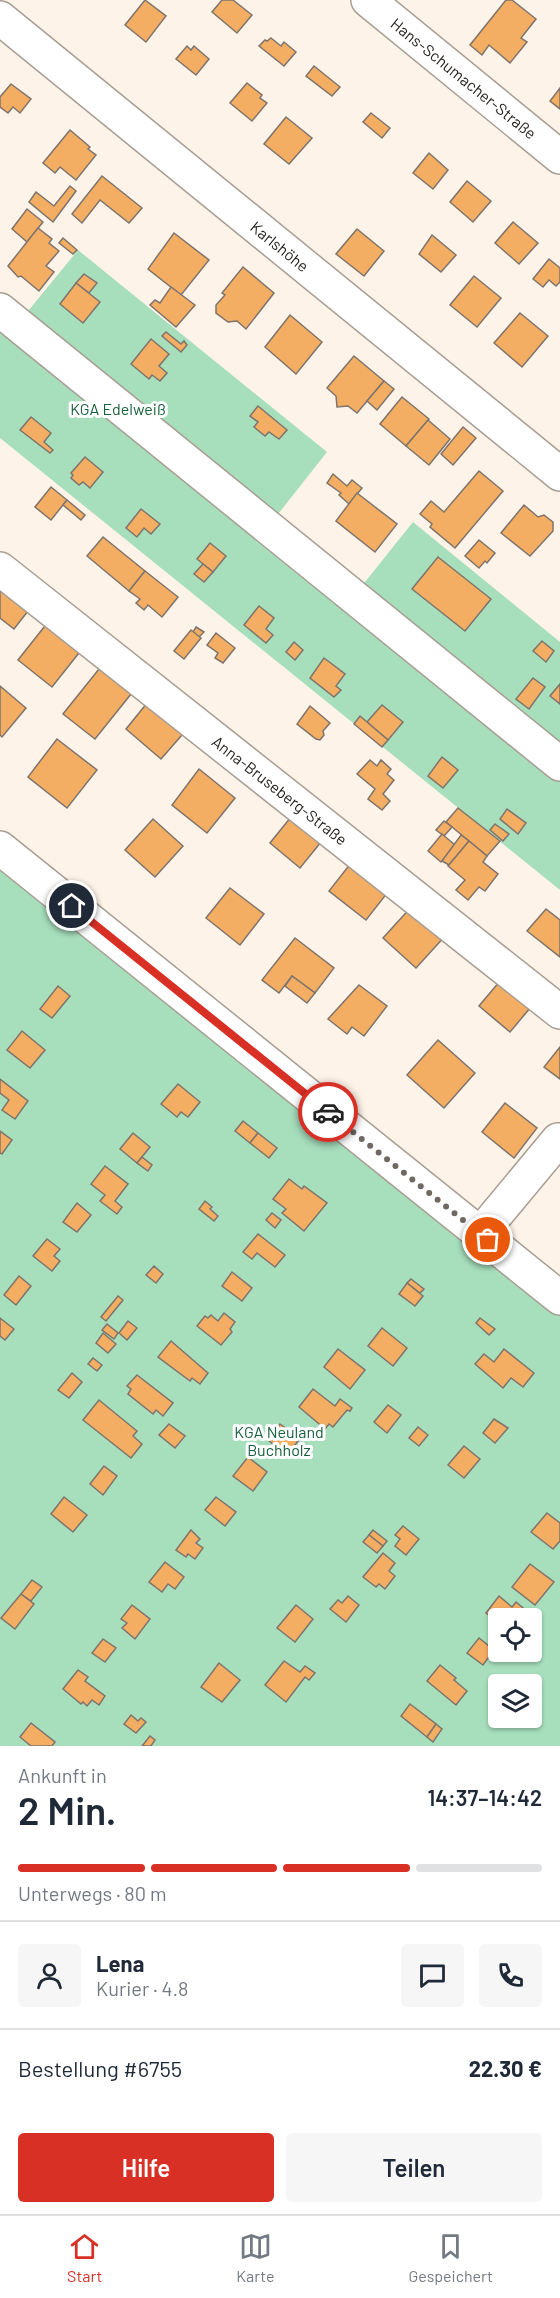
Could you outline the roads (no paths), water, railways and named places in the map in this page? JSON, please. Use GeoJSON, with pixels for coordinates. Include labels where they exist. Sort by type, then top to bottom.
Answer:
{"type":"FeatureCollection","features":[{"type":"Feature","properties":{"kind":"street","name":"Hans-Schumacher-Straße"},"geometry":{"type":"LineString","coordinates":[[368,0],[560,156]]}},
{"type":"Feature","properties":{"kind":"street","name":"Karlshöhe"},"geometry":{"type":"LineString","coordinates":[[0,18],[560,474]]}},
{"type":"Feature","properties":{"kind":"street"},"geometry":{"type":"LineString","coordinates":[[0,310],[560,764]]}},
{"type":"Feature","properties":{"kind":"street","name":"Anna-Bruseberg-Straße"},"geometry":{"type":"LineString","coordinates":[[0,569],[560,1012]]}},
{"type":"Feature","properties":{"kind":"street"},"geometry":{"type":"LineString","coordinates":[[0,848],[560,1298]]}},
{"type":"Feature","properties":{"kind":"street"},"geometry":{"type":"LineString","coordinates":[[480,1234],[558,1140]]}},
{"type":"Feature","properties":{"kind":"park label","name":"KGA Edelweiß"},"geometry":{"type":"Point","coordinates":[118,408]}},
{"type":"Feature","properties":{"kind":"park label","name":"KGA Neuland Buchholz"},"geometry":{"type":"Point","coordinates":[279,1440]}}]}
